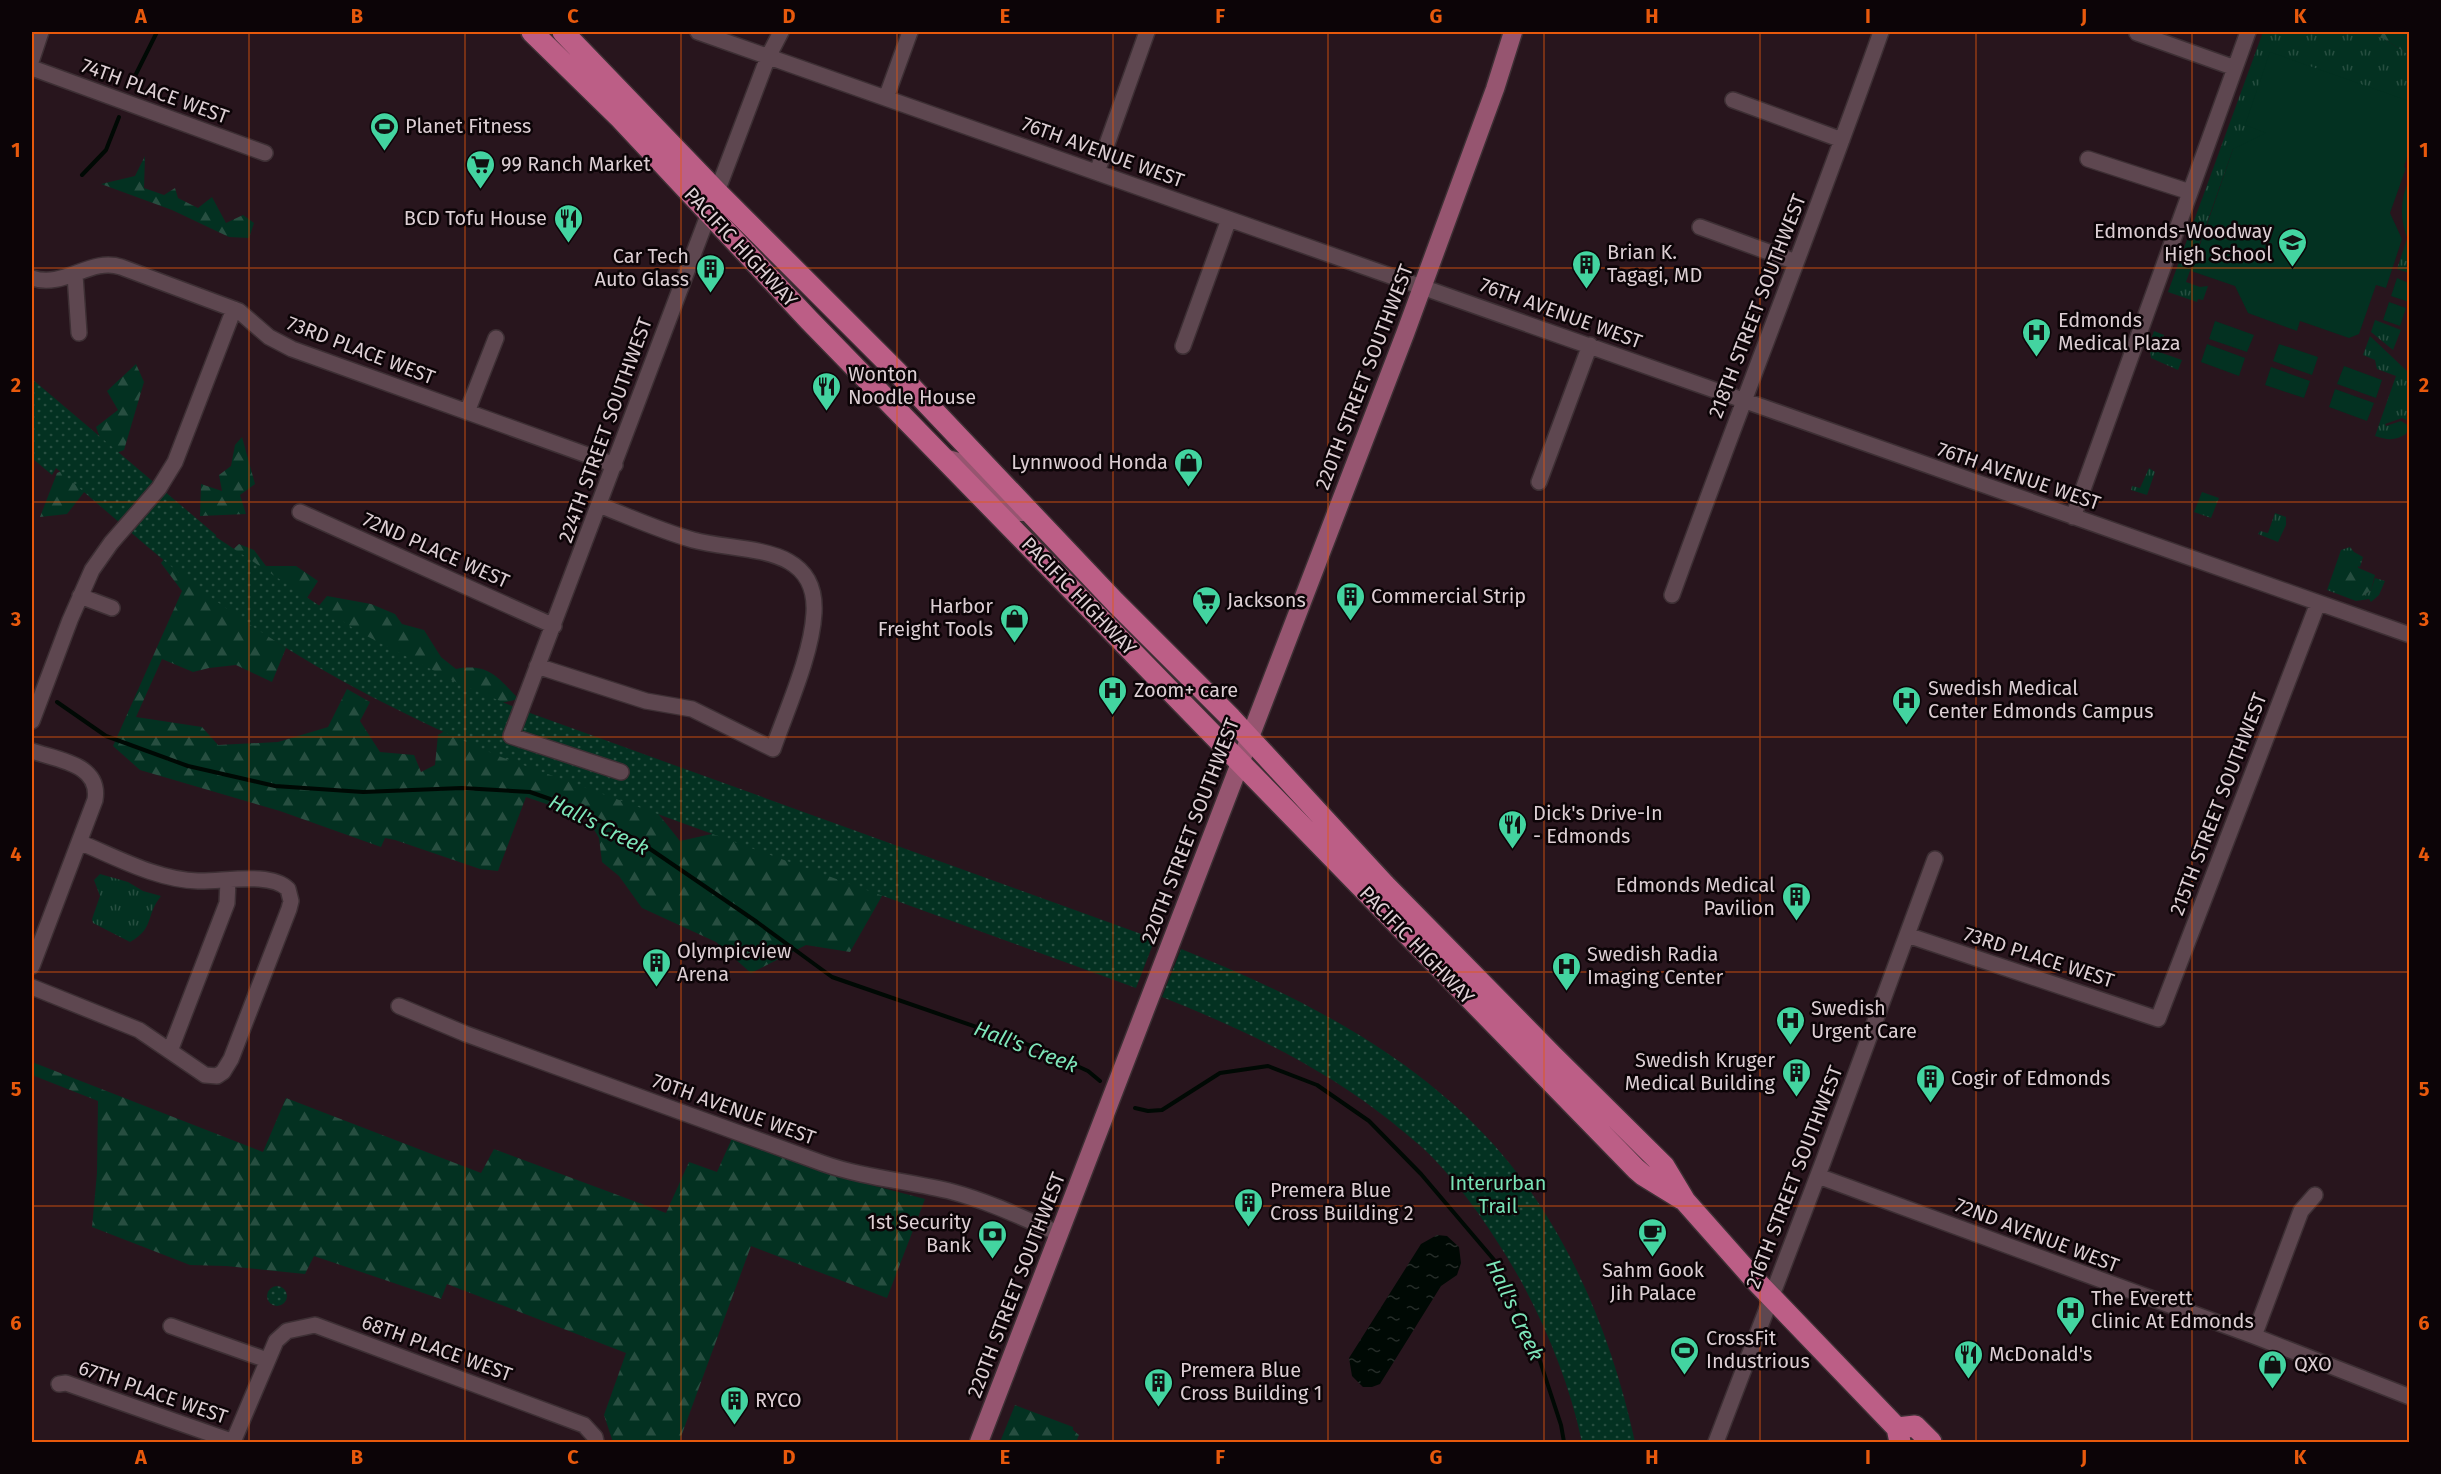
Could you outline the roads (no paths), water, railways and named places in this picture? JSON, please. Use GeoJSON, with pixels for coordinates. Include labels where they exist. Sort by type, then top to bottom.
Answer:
{"type":"FeatureCollection","features":[{"type":"Feature","properties":{"kind":"highway","name":"PACIFIC HIGHWAY"},"geometry":{"type":"LineString","coordinates":[[532,32],[599,96],[809,320],[1636,1169],[1685,1201]]}},
{"type":"Feature","properties":{"kind":"highway","name":"PACIFIC HIGHWAY"},"geometry":{"type":"LineString","coordinates":[[562,32],[717,192],[897,372],[1028,512],[1231,718],[1385,885],[1552,1056],[1664,1166],[1685,1201],[1899,1435],[1915,1426],[1931,1443]]}},
{"type":"Feature","properties":{"kind":"main road","name":"220TH STREET SOUTHWEST"},"geometry":{"type":"LineString","coordinates":[[979,1443],[1423,286],[1502,69],[1513,32]]}},
{"type":"Feature","properties":{"kind":"main road"},"geometry":{"type":"LineString","coordinates":[[944,458],[965,464],[1016,512],[1028,512]]}},
{"type":"Feature","properties":{"kind":"street"},"geometry":{"type":"LineString","coordinates":[[32,59],[41,32]]}},
{"type":"Feature","properties":{"kind":"street","name":"76TH AVENUE WEST"},"geometry":{"type":"LineString","coordinates":[[698,32],[2409,635]]}},
{"type":"Feature","properties":{"kind":"street","name":"224TH STREET SOUTHWEST"},"geometry":{"type":"LineString","coordinates":[[621,772],[511,736],[768,57],[781,32]]}},
{"type":"Feature","properties":{"kind":"street"},"geometry":{"type":"LineString","coordinates":[[886,98],[910,32]]}},
{"type":"Feature","properties":{"kind":"street"},"geometry":{"type":"LineString","coordinates":[[1097,172],[1147,32]]}},
{"type":"Feature","properties":{"kind":"street","name":"218TH STREET SOUTHWEST"},"geometry":{"type":"LineString","coordinates":[[1672,595],[1881,32]]}},
{"type":"Feature","properties":{"kind":"street"},"geometry":{"type":"LineString","coordinates":[[2073,517],[2248,32]]}},
{"type":"Feature","properties":{"kind":"street"},"geometry":{"type":"LineString","coordinates":[[2137,33],[2235,68]]}},
{"type":"Feature","properties":{"kind":"street"},"geometry":{"type":"LineString","coordinates":[[762,74],[778,69],[799,67]]}},
{"type":"Feature","properties":{"kind":"street","name":"74TH PLACE WEST"},"geometry":{"type":"LineString","coordinates":[[32,68],[265,153]]}},
{"type":"Feature","properties":{"kind":"street"},"geometry":{"type":"LineString","coordinates":[[1733,100],[1842,140]]}},
{"type":"Feature","properties":{"kind":"street"},"geometry":{"type":"LineString","coordinates":[[2088,159],[2190,192]]}},
{"type":"Feature","properties":{"kind":"street"},"geometry":{"type":"LineString","coordinates":[[1183,346],[1229,219]]}},
{"type":"Feature","properties":{"kind":"street"},"geometry":{"type":"LineString","coordinates":[[1700,227],[1796,262]]}},
{"type":"Feature","properties":{"kind":"street","name":"73RD PLACE WEST"},"geometry":{"type":"LineString","coordinates":[[32,278],[55,281],[102,265],[115,265],[234,309],[283,345],[615,465]]}},
{"type":"Feature","properties":{"kind":"street"},"geometry":{"type":"LineString","coordinates":[[75,275],[79,333]]}},
{"type":"Feature","properties":{"kind":"street"},"geometry":{"type":"LineString","coordinates":[[32,721],[92,570],[159,488],[175,462],[234,309]]}},
{"type":"Feature","properties":{"kind":"street"},"geometry":{"type":"LineString","coordinates":[[468,412],[496,338]]}},
{"type":"Feature","properties":{"kind":"street"},"geometry":{"type":"LineString","coordinates":[[1539,482],[1590,345]]}},
{"type":"Feature","properties":{"kind":"street"},"geometry":{"type":"LineString","coordinates":[[537,666],[646,700],[692,709],[773,749],[807,648],[814,613],[812,587],[798,568],[777,555],[758,549],[706,544],[676,536],[599,505]]}},
{"type":"Feature","properties":{"kind":"street","name":"72ND PLACE WEST"},"geometry":{"type":"LineString","coordinates":[[300,512],[554,626]]}},
{"type":"Feature","properties":{"kind":"street"},"geometry":{"type":"LineString","coordinates":[[80,596],[112,608]]}},
{"type":"Feature","properties":{"kind":"street","name":"215TH STREET SOUTHWEST"},"geometry":{"type":"LineString","coordinates":[[2158,1019],[2318,603]]}},
{"type":"Feature","properties":{"kind":"street"},"geometry":{"type":"LineString","coordinates":[[32,751],[86,770],[97,789],[95,800],[32,966]]}},
{"type":"Feature","properties":{"kind":"street"},"geometry":{"type":"LineString","coordinates":[[32,987],[124,1023],[211,1077],[223,1072],[231,1059],[289,909],[288,889],[278,882],[175,878],[156,873],[79,842]]}},
{"type":"Feature","properties":{"kind":"street","name":"216TH STREET SOUTHWEST"},"geometry":{"type":"LineString","coordinates":[[1716,1443],[1935,859]]}},
{"type":"Feature","properties":{"kind":"street"},"geometry":{"type":"LineString","coordinates":[[170,1051],[227,903],[228,881]]}},
{"type":"Feature","properties":{"kind":"street","name":"73RD PLACE WEST"},"geometry":{"type":"LineString","coordinates":[[1907,936],[2158,1019]]}},
{"type":"Feature","properties":{"kind":"street","name":"70TH AVENUE WEST"},"geometry":{"type":"LineString","coordinates":[[399,1006],[466,1034],[822,1163],[843,1170],[951,1192],[995,1206],[1060,1234]]}},
{"type":"Feature","properties":{"kind":"street","name":"72ND AVENUE WEST"},"geometry":{"type":"LineString","coordinates":[[1818,1176],[2253,1336],[2409,1397]]}},
{"type":"Feature","properties":{"kind":"street"},"geometry":{"type":"LineString","coordinates":[[2253,1336],[2301,1211],[2315,1195]]}},
{"type":"Feature","properties":{"kind":"street","name":"68TH PLACE WEST"},"geometry":{"type":"LineString","coordinates":[[267,1360],[276,1341],[287,1331],[315,1325],[584,1425],[596,1443]]}},
{"type":"Feature","properties":{"kind":"street"},"geometry":{"type":"LineString","coordinates":[[171,1326],[267,1360],[233,1442]]}},
{"type":"Feature","properties":{"kind":"street","name":"67TH PLACE WEST"},"geometry":{"type":"LineString","coordinates":[[59,1384],[66,1383],[233,1442]]}},
{"type":"Feature","properties":{"kind":"water"},"geometry":{"type":"Polygon","coordinates":[[[1437,1235],[1447,1236],[1459,1247],[1461,1263],[1457,1275],[1441,1286],[1380,1384],[1363,1387],[1352,1376],[1349,1358],[1421,1244],[1437,1235]]]}},
{"type":"Feature","properties":{"kind":"waterway"},"geometry":{"type":"LineString","coordinates":[[129,88],[157,32]]}},
{"type":"Feature","properties":{"kind":"waterway"},"geometry":{"type":"LineString","coordinates":[[82,175],[106,150],[119,117]]}},
{"type":"Feature","properties":{"kind":"waterway","name":"Hall's Creek"},"geometry":{"type":"LineString","coordinates":[[57,702],[106,736],[188,766],[275,786],[363,792],[462,788],[530,792],[573,807],[637,840],[757,922],[832,977],[1040,1049],[1088,1071],[1100,1081]]}},
{"type":"Feature","properties":{"kind":"waterway","name":"Hall's Creek"},"geometry":{"type":"LineString","coordinates":[[1135,1108],[1148,1111],[1162,1110],[1220,1073],[1268,1066],[1317,1085],[1369,1121],[1421,1174],[1495,1261],[1537,1352],[1561,1425],[1564,1442]]}},
{"type":"Feature","properties":{"kind":"place","name":"Planet Fitness"},"geometry":{"type":"Point","coordinates":[384,152]}},
{"type":"Feature","properties":{"kind":"place","name":"99 Ranch Market"},"geometry":{"type":"Point","coordinates":[480,190]}},
{"type":"Feature","properties":{"kind":"place","name":"BCD Tofu House"},"geometry":{"type":"Point","coordinates":[568,244]}},
{"type":"Feature","properties":{"kind":"place","name":"Edmonds-Woodway High School"},"geometry":{"type":"Point","coordinates":[2293,268]}},
{"type":"Feature","properties":{"kind":"place","name":"Brian K. Tagagi, MD"},"geometry":{"type":"Point","coordinates":[1586,290]}},
{"type":"Feature","properties":{"kind":"place","name":"Car Tech Auto Glass"},"geometry":{"type":"Point","coordinates":[710,294]}},
{"type":"Feature","properties":{"kind":"place","name":"Edmonds Medical Plaza"},"geometry":{"type":"Point","coordinates":[2037,358]}},
{"type":"Feature","properties":{"kind":"place","name":"Wonton Noodle House"},"geometry":{"type":"Point","coordinates":[827,412]}},
{"type":"Feature","properties":{"kind":"place","name":"Lynnwood Honda"},"geometry":{"type":"Point","coordinates":[1189,488]}},
{"type":"Feature","properties":{"kind":"place","name":"Commercial Strip"},"geometry":{"type":"Point","coordinates":[1350,622]}},
{"type":"Feature","properties":{"kind":"place","name":"Jacksons"},"geometry":{"type":"Point","coordinates":[1206,626]}},
{"type":"Feature","properties":{"kind":"place","name":"Harbor Freight Tools"},"geometry":{"type":"Point","coordinates":[1014,644]}},
{"type":"Feature","properties":{"kind":"place","name":"Zoom+ care"},"geometry":{"type":"Point","coordinates":[1113,716]}},
{"type":"Feature","properties":{"kind":"place","name":"Swedish Medical Center Edmonds Campus"},"geometry":{"type":"Point","coordinates":[1907,726]}},
{"type":"Feature","properties":{"kind":"place","name":"Dick's Drive-In - Edmonds"},"geometry":{"type":"Point","coordinates":[1512,850]}},
{"type":"Feature","properties":{"kind":"place","name":"Edmonds Medical Pavilion"},"geometry":{"type":"Point","coordinates":[1796,922]}},
{"type":"Feature","properties":{"kind":"place","name":"Olympicview Arena"},"geometry":{"type":"Point","coordinates":[656,988]}},
{"type":"Feature","properties":{"kind":"place","name":"Swedish Radia Imaging Center"},"geometry":{"type":"Point","coordinates":[1566,992]}},
{"type":"Feature","properties":{"kind":"place","name":"Swedish Urgent Care"},"geometry":{"type":"Point","coordinates":[1790,1046]}},
{"type":"Feature","properties":{"kind":"place","name":"Swedish Kruger Medical Building"},"geometry":{"type":"Point","coordinates":[1796,1098]}},
{"type":"Feature","properties":{"kind":"place","name":"Cogir of Edmonds"},"geometry":{"type":"Point","coordinates":[1930,1104]}},
{"type":"Feature","properties":{"kind":"place","name":"Premera Blue Cross Building 2"},"geometry":{"type":"Point","coordinates":[1249,1228]}},
{"type":"Feature","properties":{"kind":"place","name":"Sahm Gook Jih Palace"},"geometry":{"type":"Point","coordinates":[1653,1258]}},
{"type":"Feature","properties":{"kind":"place","name":"1st Security Bank"},"geometry":{"type":"Point","coordinates":[992,1260]}},
{"type":"Feature","properties":{"kind":"place","name":"The Everett Clinic At Edmonds"},"geometry":{"type":"Point","coordinates":[2070,1336]}},
{"type":"Feature","properties":{"kind":"place","name":"CrossFit Industrious"},"geometry":{"type":"Point","coordinates":[1685,1376]}},
{"type":"Feature","properties":{"kind":"place","name":"McDonald's"},"geometry":{"type":"Point","coordinates":[1968,1380]}},
{"type":"Feature","properties":{"kind":"place","name":"QXO"},"geometry":{"type":"Point","coordinates":[2273,1390]}},
{"type":"Feature","properties":{"kind":"place","name":"Premera Blue Cross Building 1"},"geometry":{"type":"Point","coordinates":[1159,1408]}},
{"type":"Feature","properties":{"kind":"place","name":"RYCO"},"geometry":{"type":"Point","coordinates":[734,1426]}},
{"type":"Feature","properties":{"kind":"park label","name":"Interurban Trail"},"geometry":{"type":"Point","coordinates":[1498,1194]}}]}
